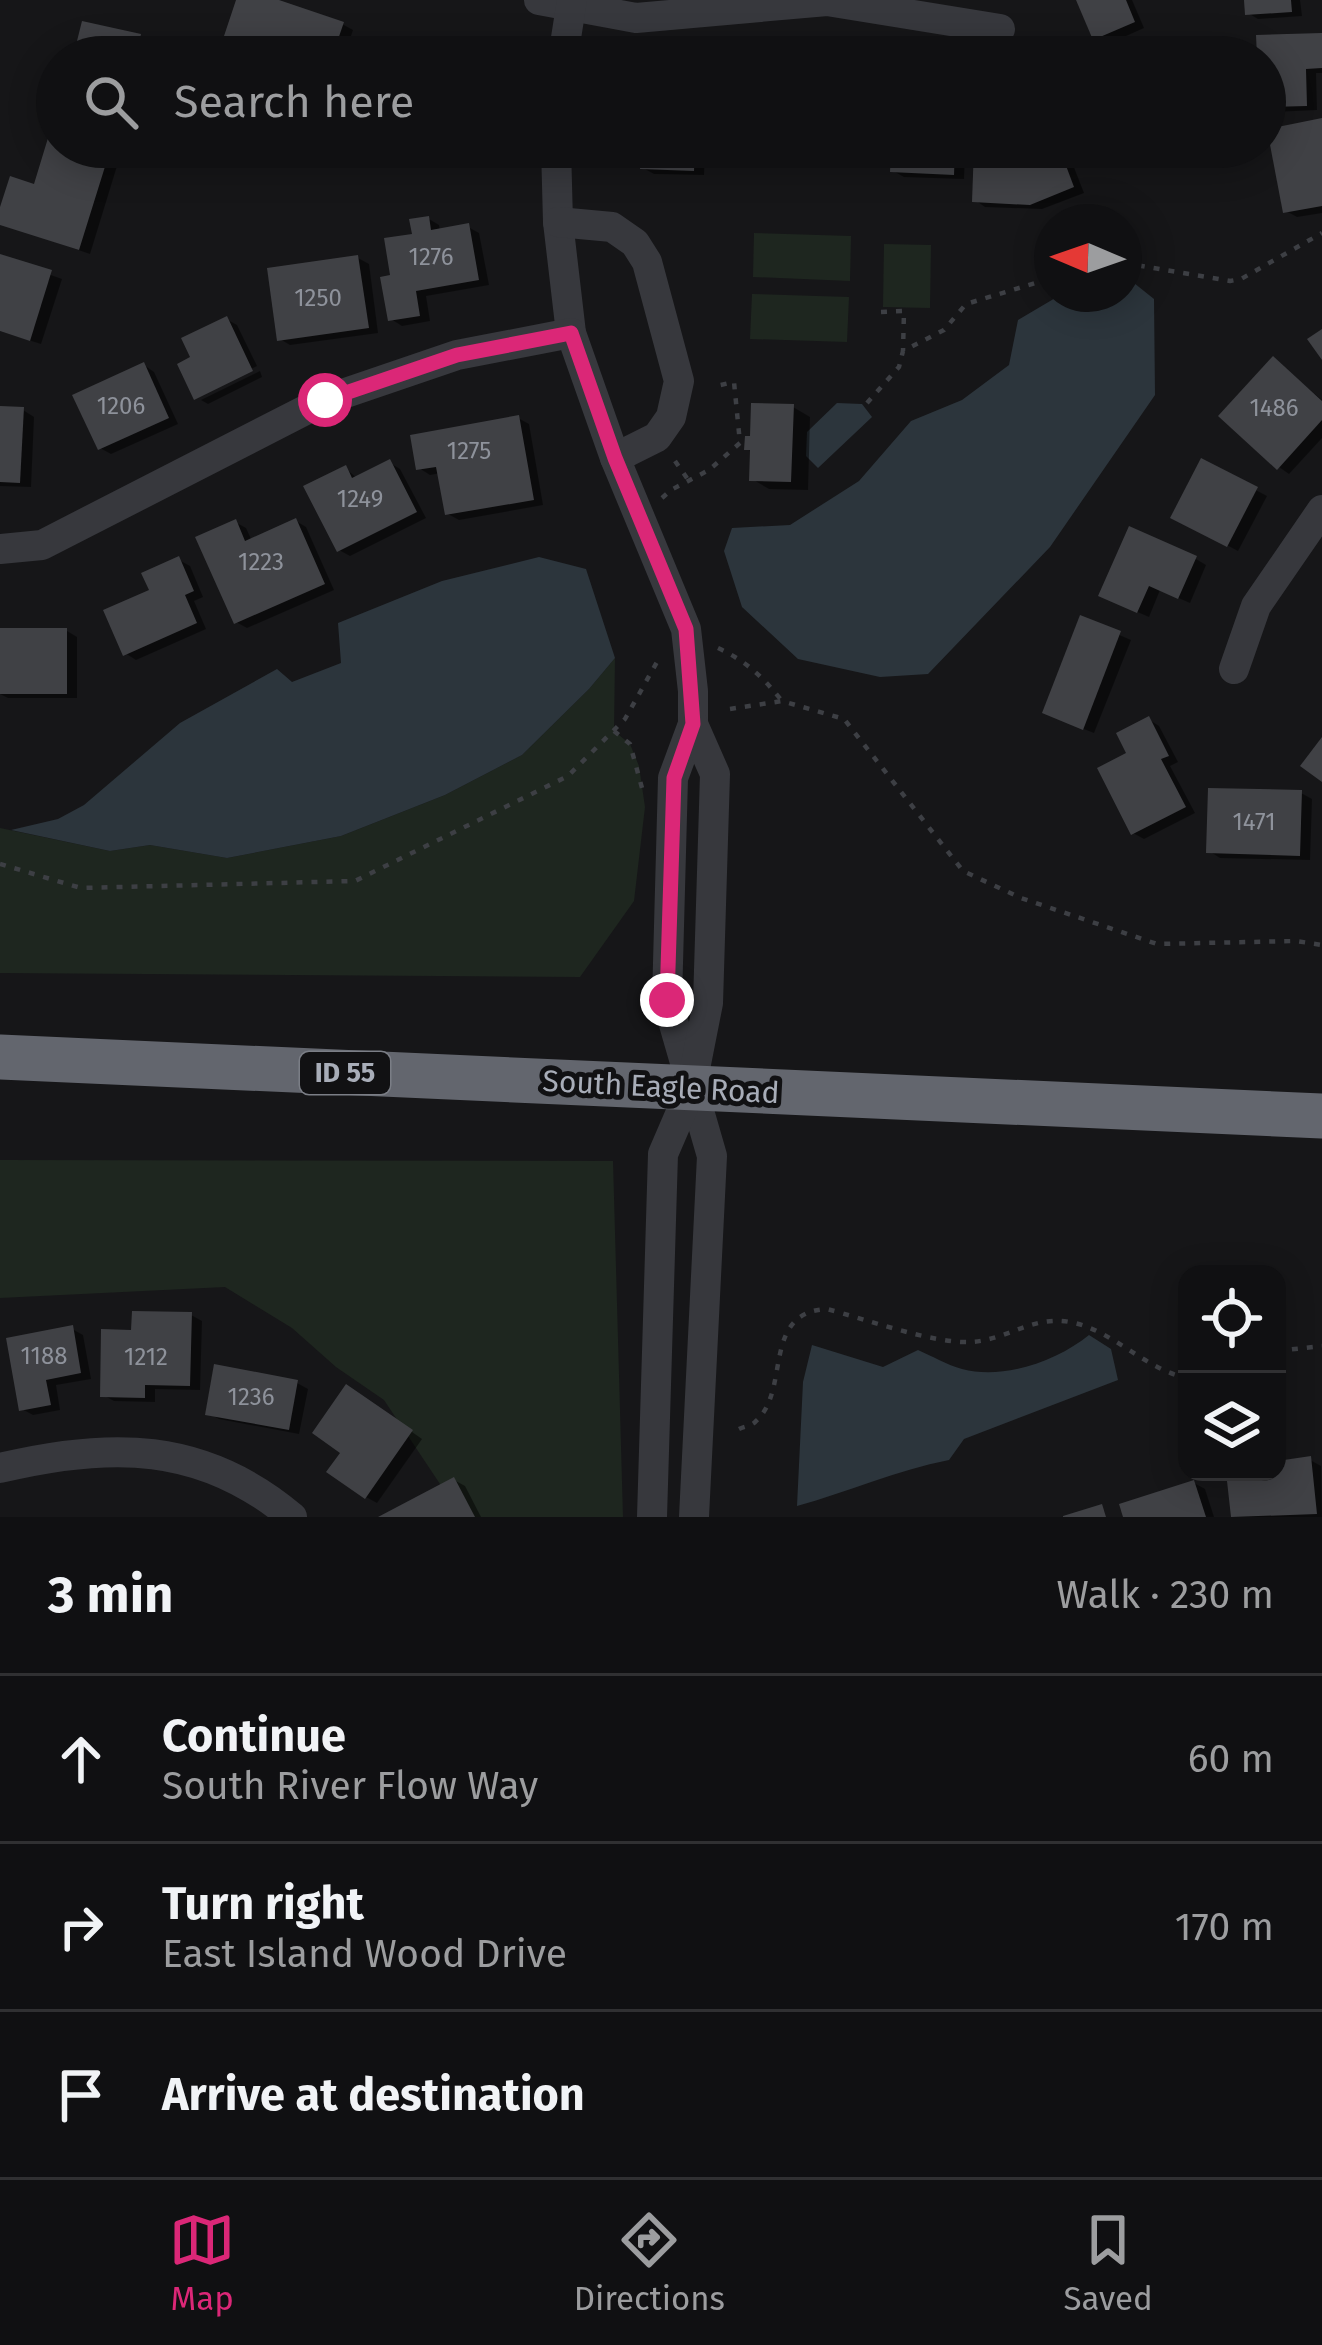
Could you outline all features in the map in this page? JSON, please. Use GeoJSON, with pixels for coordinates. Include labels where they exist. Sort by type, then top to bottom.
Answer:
{"type":"FeatureCollection","features":[{"type":"Feature","properties":{"kind":"highway","name":"South Eagle Road"},"geometry":{"type":"LineString","coordinates":[[0,1057],[1322,1116]]}},
{"type":"Feature","properties":{"kind":"street"},"geometry":{"type":"LineString","coordinates":[[539,0],[636,18],[826,1],[1000,29]]}},
{"type":"Feature","properties":{"kind":"street"},"geometry":{"type":"LineString","coordinates":[[566,36],[571,4]]}},
{"type":"Feature","properties":{"kind":"street"},"geometry":{"type":"LineString","coordinates":[[557,168],[571,333],[615,458],[686,629],[693,724],[674,778],[667,1000],[712,1156],[694,1517]]}},
{"type":"Feature","properties":{"kind":"street"},"geometry":{"type":"LineString","coordinates":[[558,222],[612,227],[634,243],[647,262],[679,381],[671,417],[658,437],[615,458]]}},
{"type":"Feature","properties":{"kind":"street"},"geometry":{"type":"LineString","coordinates":[[0,550],[42,545],[325,400],[457,355],[571,333]]}},
{"type":"Feature","properties":{"kind":"street"},"geometry":{"type":"LineString","coordinates":[[1234,669],[1256,606],[1322,510]]}},
{"type":"Feature","properties":{"kind":"street"},"geometry":{"type":"LineString","coordinates":[[652,1517],[663,1154],[691,1089]]}},
{"type":"Feature","properties":{"kind":"street"},"geometry":{"type":"LineString","coordinates":[[0,1468],[84,1454],[159,1453],[234,1477],[292,1517]]}},
{"type":"Feature","properties":{"kind":"path"},"geometry":{"type":"LineString","coordinates":[[1142,265],[1230,281],[1322,233]]}},
{"type":"Feature","properties":{"kind":"path"},"geometry":{"type":"LineString","coordinates":[[903,351],[944,330],[966,304],[1034,283]]}},
{"type":"Feature","properties":{"kind":"path"},"geometry":{"type":"LineString","coordinates":[[867,403],[899,367],[903,351],[904,311],[881,312]]}},
{"type":"Feature","properties":{"kind":"path"},"geometry":{"type":"LineString","coordinates":[[658,502],[709,470],[740,443],[734,382],[716,386]]}},
{"type":"Feature","properties":{"kind":"path"},"geometry":{"type":"LineString","coordinates":[[671,452],[689,481]]}},
{"type":"Feature","properties":{"kind":"path"},"geometry":{"type":"LineString","coordinates":[[717,647],[762,676],[782,701]]}},
{"type":"Feature","properties":{"kind":"path"},"geometry":{"type":"LineString","coordinates":[[0,864],[81,888],[355,881],[568,776],[625,719],[657,662]]}},
{"type":"Feature","properties":{"kind":"path"},"geometry":{"type":"LineString","coordinates":[[730,709],[782,701],[844,719],[963,872],[1021,898],[1156,944],[1296,941],[1322,945]]}},
{"type":"Feature","properties":{"kind":"path"},"geometry":{"type":"LineString","coordinates":[[614,731],[630,744],[639,766],[645,807]]}},
{"type":"Feature","properties":{"kind":"path"},"geometry":{"type":"LineString","coordinates":[[739,1429],[756,1421],[768,1401],[790,1328],[812,1310],[826,1309],[965,1342],[1030,1323],[1073,1323],[1178,1375]]}},
{"type":"Feature","properties":{"kind":"path"},"geometry":{"type":"LineString","coordinates":[[1286,1350],[1322,1346]]}},
{"type":"Feature","properties":{"kind":"shaded area"},"geometry":{"type":"Polygon","coordinates":[[[754,233],[851,236],[850,281],[753,277],[754,233]]]}},
{"type":"Feature","properties":{"kind":"shaded area"},"geometry":{"type":"Polygon","coordinates":[[[884,244],[931,245],[930,308],[883,307],[884,244]]]}},
{"type":"Feature","properties":{"kind":"shaded area"},"geometry":{"type":"Polygon","coordinates":[[[1142,289],[1154,299],[1155,395],[1050,547],[928,674],[880,677],[798,659],[742,607],[724,551],[732,528],[790,525],[859,481],[911,421],[962,400],[1009,365],[1018,320],[1034,311],[1142,312],[1142,289]]]}},
{"type":"Feature","properties":{"kind":"shaded area"},"geometry":{"type":"Polygon","coordinates":[[[752,294],[849,297],[847,342],[750,339],[752,294]]]}},
{"type":"Feature","properties":{"kind":"shaded area"},"geometry":{"type":"Polygon","coordinates":[[[837,403],[862,404],[872,417],[818,468],[806,456],[807,432],[837,403]]]}},
{"type":"Feature","properties":{"kind":"shaded area"},"geometry":{"type":"Polygon","coordinates":[[[539,557],[586,569],[615,658],[522,755],[445,795],[341,836],[227,858],[150,845],[110,851],[11,830],[58,819],[84,805],[180,723],[277,669],[292,682],[341,663],[338,623],[442,581],[539,557]]]}},
{"type":"Feature","properties":{"kind":"shaded area"},"geometry":{"type":"Polygon","coordinates":[[[615,658],[614,731],[630,744],[639,766],[645,807],[634,901],[580,977],[0,973],[0,828],[110,851],[150,845],[227,858],[341,836],[445,795],[522,755],[615,658]]]}},
{"type":"Feature","properties":{"kind":"shaded area"},"geometry":{"type":"Polygon","coordinates":[[[0,1160],[613,1161],[623,1517],[462,1517],[384,1400],[292,1328],[225,1287],[0,1298],[0,1160]]]}},
{"type":"Feature","properties":{"kind":"shaded area"},"geometry":{"type":"Polygon","coordinates":[[[1089,1335],[1111,1349],[1118,1380],[964,1439],[949,1460],[797,1506],[803,1382],[812,1345],[883,1367],[918,1350],[962,1369],[995,1372],[1046,1360],[1089,1335]]]}},
{"type":"Feature","properties":{"kind":"building"},"geometry":{"type":"Polygon","coordinates":[[[236,0],[279,0],[344,22],[339,36],[224,36],[236,0]]]}},
{"type":"Feature","properties":{"kind":"building"},"geometry":{"type":"Polygon","coordinates":[[[1076,0],[1126,0],[1135,22],[1091,36],[1076,0]]]}},
{"type":"Feature","properties":{"kind":"building"},"geometry":{"type":"Polygon","coordinates":[[[1244,0],[1291,0],[1292,12],[1245,15],[1244,0]]]}},
{"type":"Feature","properties":{"kind":"building"},"geometry":{"type":"Polygon","coordinates":[[[82,21],[141,34],[141,36],[78,36],[82,21]]]}},
{"type":"Feature","properties":{"kind":"building"},"geometry":{"type":"Polygon","coordinates":[[[1322,33],[1322,68],[1306,69],[1307,106],[1286,106],[1286,36],[1256,35],[1322,33]]]}},
{"type":"Feature","properties":{"kind":"building"},"geometry":{"type":"Polygon","coordinates":[[[1322,118],[1322,206],[1283,213],[1274,168],[1286,168],[1286,125],[1322,118]]]}},
{"type":"Feature","properties":{"kind":"building"},"geometry":{"type":"Polygon","coordinates":[[[39,168],[105,168],[79,250],[0,225],[10,176],[34,184],[39,168]]]}},
{"type":"Feature","properties":{"kind":"building"},"geometry":{"type":"Polygon","coordinates":[[[640,168],[694,168],[694,171],[640,168]]]}},
{"type":"Feature","properties":{"kind":"building"},"geometry":{"type":"Polygon","coordinates":[[[890,168],[954,168],[954,175],[890,172],[890,168]]]}},
{"type":"Feature","properties":{"kind":"building"},"geometry":{"type":"Polygon","coordinates":[[[973,168],[1067,168],[1074,187],[1030,205],[972,202],[973,168]]]}},
{"type":"Feature","properties":{"kind":"building"},"geometry":{"type":"Polygon","coordinates":[[[429,216],[431,230],[469,223],[479,280],[416,291],[420,316],[388,321],[380,277],[390,275],[384,238],[412,234],[409,219],[429,216]]]}},
{"type":"Feature","properties":{"kind":"building"},"geometry":{"type":"Polygon","coordinates":[[[0,254],[52,270],[30,341],[0,331],[0,254]]]}},
{"type":"Feature","properties":{"kind":"building"},"geometry":{"type":"Polygon","coordinates":[[[358,255],[369,328],[277,341],[267,268],[358,255]]]}},
{"type":"Feature","properties":{"kind":"building"},"geometry":{"type":"Polygon","coordinates":[[[227,316],[253,371],[194,400],[177,364],[190,357],[181,338],[227,316]]]}},
{"type":"Feature","properties":{"kind":"building"},"geometry":{"type":"Polygon","coordinates":[[[1322,329],[1322,360],[1307,339],[1322,329]]]}},
{"type":"Feature","properties":{"kind":"building"},"geometry":{"type":"Polygon","coordinates":[[[1273,356],[1322,401],[1322,420],[1277,470],[1218,416],[1273,356]]]}},
{"type":"Feature","properties":{"kind":"building"},"geometry":{"type":"Polygon","coordinates":[[[144,362],[169,418],[98,450],[72,395],[144,362]]]}},
{"type":"Feature","properties":{"kind":"building"},"geometry":{"type":"Polygon","coordinates":[[[751,403],[794,404],[791,482],[749,481],[750,450],[744,450],[745,436],[750,436],[751,403]]]}},
{"type":"Feature","properties":{"kind":"building"},"geometry":{"type":"Polygon","coordinates":[[[0,406],[24,407],[20,483],[0,482],[0,406]]]}},
{"type":"Feature","properties":{"kind":"building"},"geometry":{"type":"Polygon","coordinates":[[[519,415],[534,500],[445,515],[436,467],[416,470],[410,435],[519,415]]]}},
{"type":"Feature","properties":{"kind":"building"},"geometry":{"type":"Polygon","coordinates":[[[1201,458],[1258,487],[1227,547],[1170,518],[1201,458]]]}},
{"type":"Feature","properties":{"kind":"building"},"geometry":{"type":"Polygon","coordinates":[[[390,459],[417,512],[337,552],[303,486],[346,465],[352,478],[390,459]]]}},
{"type":"Feature","properties":{"kind":"building"},"geometry":{"type":"Polygon","coordinates":[[[296,518],[325,584],[234,624],[195,537],[236,519],[245,541],[296,518]]]}},
{"type":"Feature","properties":{"kind":"building"},"geometry":{"type":"Polygon","coordinates":[[[1129,526],[1197,556],[1178,599],[1149,586],[1137,613],[1098,596],[1129,526]]]}},
{"type":"Feature","properties":{"kind":"building"},"geometry":{"type":"Polygon","coordinates":[[[179,556],[194,591],[185,595],[197,623],[123,656],[103,610],[149,590],[141,573],[179,556]]]}},
{"type":"Feature","properties":{"kind":"building"},"geometry":{"type":"Polygon","coordinates":[[[1080,615],[1121,631],[1083,730],[1042,713],[1080,615]]]}},
{"type":"Feature","properties":{"kind":"building"},"geometry":{"type":"Polygon","coordinates":[[[0,628],[67,628],[67,694],[0,694],[0,628]]]}},
{"type":"Feature","properties":{"kind":"building"},"geometry":{"type":"Polygon","coordinates":[[[1149,716],[1169,756],[1161,759],[1186,807],[1131,835],[1097,768],[1126,753],[1116,733],[1149,716]]]}},
{"type":"Feature","properties":{"kind":"building"},"geometry":{"type":"Polygon","coordinates":[[[1322,737],[1322,782],[1300,766],[1322,737]]]}},
{"type":"Feature","properties":{"kind":"building"},"geometry":{"type":"Polygon","coordinates":[[[1208,788],[1302,790],[1300,856],[1206,853],[1208,788]]]}},
{"type":"Feature","properties":{"kind":"building"},"geometry":{"type":"Polygon","coordinates":[[[132,1311],[192,1312],[190,1386],[145,1385],[145,1398],[100,1397],[101,1329],[131,1330],[132,1311]]]}},
{"type":"Feature","properties":{"kind":"building"},"geometry":{"type":"Polygon","coordinates":[[[73,1325],[81,1373],[46,1380],[51,1405],[19,1411],[6,1338],[73,1325]]]}},
{"type":"Feature","properties":{"kind":"building"},"geometry":{"type":"Polygon","coordinates":[[[214,1364],[298,1380],[289,1430],[205,1415],[214,1364]]]}},
{"type":"Feature","properties":{"kind":"building"},"geometry":{"type":"Polygon","coordinates":[[[346,1384],[413,1430],[365,1499],[326,1472],[340,1453],[312,1433],[346,1384]]]}},
{"type":"Feature","properties":{"kind":"building"},"geometry":{"type":"Polygon","coordinates":[[[1311,1456],[1317,1514],[1231,1517],[1227,1481],[1286,1481],[1286,1460],[1311,1456]]]}},
{"type":"Feature","properties":{"kind":"building"},"geometry":{"type":"Polygon","coordinates":[[[454,1477],[475,1517],[378,1517],[454,1477]]]}},
{"type":"Feature","properties":{"kind":"building"},"geometry":{"type":"Polygon","coordinates":[[[1194,1481],[1206,1517],[1123,1517],[1119,1504],[1194,1481]]]}},
{"type":"Feature","properties":{"kind":"building"},"geometry":{"type":"Polygon","coordinates":[[[1102,1504],[1106,1517],[1063,1517],[1063,1516],[1102,1504]]]}},
{"type":"Feature","properties":{"kind":"route"},"geometry":{"type":"LineString","coordinates":[[325,400],[488,346],[571,333],[615,458],[686,629],[693,724],[674,778],[667,1000]]}}]}
